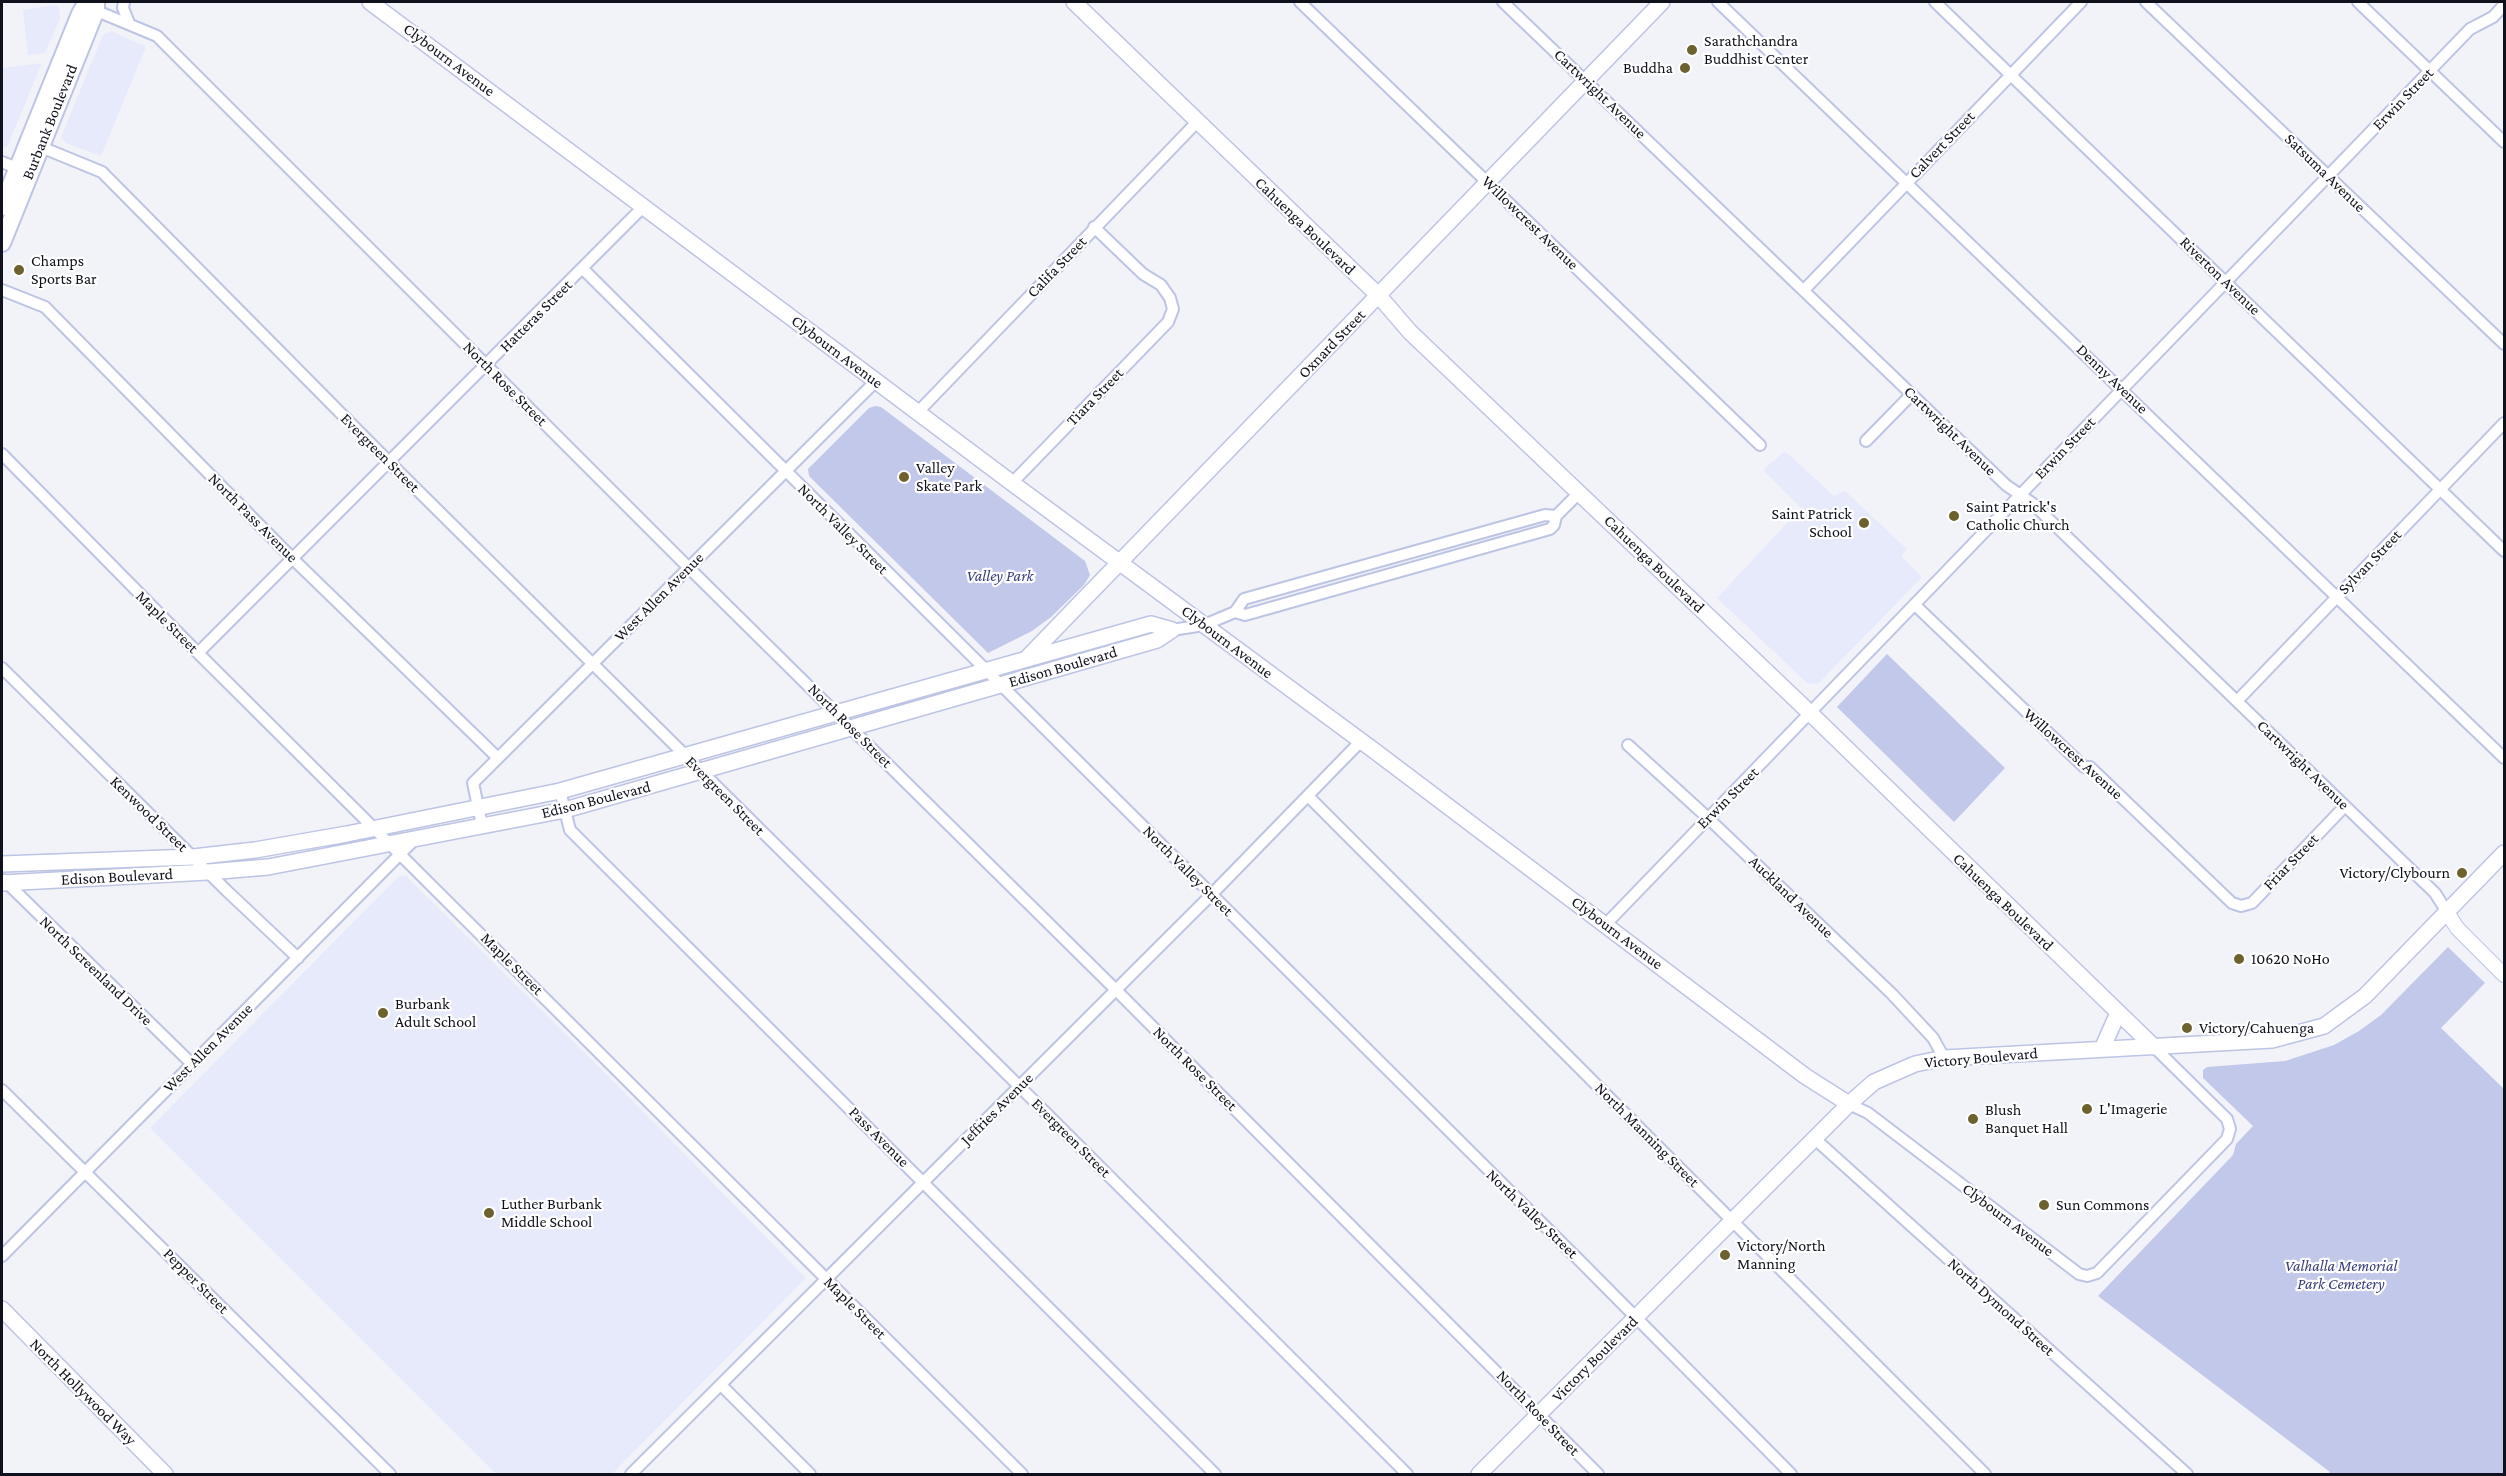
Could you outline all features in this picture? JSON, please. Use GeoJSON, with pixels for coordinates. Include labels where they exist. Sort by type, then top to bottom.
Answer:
{"type":"FeatureCollection","features":[{"type":"Feature","properties":{"kind":"main road","name":"Clybourn Avenue"},"geometry":{"type":"LineString","coordinates":[[370,2],[1606,924],[1805,1076],[1849,1104]]}},
{"type":"Feature","properties":{"kind":"main road","name":"Cahuenga Boulevard"},"geometry":{"type":"LineString","coordinates":[[1074,2],[1379,296],[1410,332],[1810,713],[2154,1047]]}},
{"type":"Feature","properties":{"kind":"main road","name":"Oxnard Street"},"geometry":{"type":"LineString","coordinates":[[1001,685],[1662,2]]}},
{"type":"Feature","properties":{"kind":"main road","name":"Burbank Boulevard"},"geometry":{"type":"LineString","coordinates":[[2,207],[16,168],[34,145],[91,5]]}},
{"type":"Feature","properties":{"kind":"main road","name":"Burbank Boulevard"},"geometry":{"type":"LineString","coordinates":[[2,243],[16,168]]}},
{"type":"Feature","properties":{"kind":"main road","name":"Edison Boulevard"},"geometry":{"type":"LineString","coordinates":[[2,864],[193,856],[255,850],[560,791],[1151,624],[1172,630]]}},
{"type":"Feature","properties":{"kind":"main road","name":"Edison Boulevard"},"geometry":{"type":"LineString","coordinates":[[3,881],[208,872],[268,867],[565,810],[1157,640],[1172,630]]}},
{"type":"Feature","properties":{"kind":"main road","name":"Victory Boulevard"},"geometry":{"type":"LineString","coordinates":[[1479,1474],[1849,1104],[1875,1082],[1915,1064],[1944,1058],[2272,1040],[2324,1026],[2365,996],[2505,853]]}},
{"type":"Feature","properties":{"kind":"main road"},"geometry":{"type":"LineString","coordinates":[[2102,1049],[2118,1013]]}},
{"type":"Feature","properties":{"kind":"main road","name":"North Hollywood Way"},"geometry":{"type":"LineString","coordinates":[[2,1309],[165,1474]]}},
{"type":"Feature","properties":{"kind":"street"},"geometry":{"type":"LineString","coordinates":[[124,2],[123,8],[129,23]]}},
{"type":"Feature","properties":{"kind":"street","name":"Willowcrest Avenue"},"geometry":{"type":"LineString","coordinates":[[1300,2],[1760,445]]}},
{"type":"Feature","properties":{"kind":"street","name":"Cartwright Avenue"},"geometry":{"type":"LineString","coordinates":[[1503,2],[1912,394],[2019,495],[2040,511],[2435,893],[2447,912]]}},
{"type":"Feature","properties":{"kind":"street","name":"Denny Avenue"},"geometry":{"type":"LineString","coordinates":[[1718,2],[2505,758]]}},
{"type":"Feature","properties":{"kind":"street","name":"Riverton Avenue"},"geometry":{"type":"LineString","coordinates":[[1935,2],[2505,551]]}},
{"type":"Feature","properties":{"kind":"street","name":"Calvert Street"},"geometry":{"type":"LineString","coordinates":[[1804,290],[2081,2]]}},
{"type":"Feature","properties":{"kind":"street","name":"Satsuma Avenue"},"geometry":{"type":"LineString","coordinates":[[2145,2],[2505,344]]}},
{"type":"Feature","properties":{"kind":"street"},"geometry":{"type":"LineString","coordinates":[[2358,2],[2505,142]]}},
{"type":"Feature","properties":{"kind":"street","name":"North Rose Street"},"geometry":{"type":"LineString","coordinates":[[91,5],[157,36],[688,567],[1116,990],[1598,1474]]}},
{"type":"Feature","properties":{"kind":"street","name":"Erwin Street"},"geometry":{"type":"LineString","coordinates":[[1606,924],[2470,29],[2493,17],[2505,5]]}},
{"type":"Feature","properties":{"kind":"street","name":"Califa Street"},"geometry":{"type":"LineString","coordinates":[[918,412],[1197,122]]}},
{"type":"Feature","properties":{"kind":"street","name":"Evergreen Street"},"geometry":{"type":"LineString","coordinates":[[34,145],[102,172],[389,462],[1407,1474]]}},
{"type":"Feature","properties":{"kind":"street","name":"Hatteras Street"},"geometry":{"type":"LineString","coordinates":[[198,653],[644,206]]}},
{"type":"Feature","properties":{"kind":"street","name":"Tiara Street"},"geometry":{"type":"LineString","coordinates":[[1012,483],[1168,321],[1173,309],[1170,298],[1161,285],[1143,274],[1094,228]]}},
{"type":"Feature","properties":{"kind":"street","name":"North Valley Street"},"geometry":{"type":"LineString","coordinates":[[583,269],[1791,1474]]}},
{"type":"Feature","properties":{"kind":"street","name":"North Pass Avenue"},"geometry":{"type":"LineString","coordinates":[[2,290],[45,308],[293,558],[498,758]]}},
{"type":"Feature","properties":{"kind":"street","name":"West Allen Avenue"},"geometry":{"type":"LineString","coordinates":[[482,825],[473,783],[876,381]]}},
{"type":"Feature","properties":{"kind":"street"},"geometry":{"type":"LineString","coordinates":[[1866,441],[1912,394]]}},
{"type":"Feature","properties":{"kind":"street","name":"Sylvan Street"},"geometry":{"type":"LineString","coordinates":[[2237,701],[2505,423]]}},
{"type":"Feature","properties":{"kind":"street","name":"Maple Street"},"geometry":{"type":"LineString","coordinates":[[2,454],[198,653],[1022,1474]]}},
{"type":"Feature","properties":{"kind":"street","name":"Edison Boulevard"},"geometry":{"type":"LineString","coordinates":[[1235,612],[1245,615],[1550,529],[1554,525],[1556,516],[1579,493]]}},
{"type":"Feature","properties":{"kind":"street","name":"Edison Boulevard"},"geometry":{"type":"LineString","coordinates":[[1172,630],[1204,625],[1235,612],[1244,599],[1545,514],[1556,516]]}},
{"type":"Feature","properties":{"kind":"street","name":"Willowcrest Avenue"},"geometry":{"type":"LineString","coordinates":[[1916,605],[2084,767],[2090,767],[2232,903]]}},
{"type":"Feature","properties":{"kind":"street","name":"Kenwood Street"},"geometry":{"type":"LineString","coordinates":[[2,668],[298,958]]}},
{"type":"Feature","properties":{"kind":"street","name":"Jeffries Avenue"},"geometry":{"type":"LineString","coordinates":[[631,1474],[1212,894],[1361,741]]}},
{"type":"Feature","properties":{"kind":"street","name":"Auckland Avenue"},"geometry":{"type":"LineString","coordinates":[[1628,745],[1892,994],[1933,1038],[1944,1058]]}},
{"type":"Feature","properties":{"kind":"street","name":"Pass Avenue"},"geometry":{"type":"LineString","coordinates":[[560,791],[570,830],[1215,1474]]}},
{"type":"Feature","properties":{"kind":"street","name":"North Manning Street"},"geometry":{"type":"LineString","coordinates":[[1308,796],[1985,1474]]}},
{"type":"Feature","properties":{"kind":"street","name":"Friar Street"},"geometry":{"type":"LineString","coordinates":[[2232,903],[2241,906],[2252,903],[2345,806]]}},
{"type":"Feature","properties":{"kind":"street","name":"West Allen Avenue"},"geometry":{"type":"LineString","coordinates":[[2,1256],[415,839]]}},
{"type":"Feature","properties":{"kind":"street","name":"North Screenland Drive"},"geometry":{"type":"LineString","coordinates":[[3,881],[192,1064]]}},
{"type":"Feature","properties":{"kind":"street"},"geometry":{"type":"LineString","coordinates":[[2447,912],[2457,928],[2505,975]]}},
{"type":"Feature","properties":{"kind":"street","name":"Cahuenga Boulevard"},"geometry":{"type":"LineString","coordinates":[[2087,1276],[2097,1273],[2227,1139],[2230,1129],[2227,1119],[2154,1047]]}},
{"type":"Feature","properties":{"kind":"street","name":"Pepper Street"},"geometry":{"type":"LineString","coordinates":[[2,1090],[390,1474]]}},
{"type":"Feature","properties":{"kind":"street","name":"Clybourn Avenue"},"geometry":{"type":"LineString","coordinates":[[1849,1104],[1868,1113],[2070,1267],[2087,1276]]}},
{"type":"Feature","properties":{"kind":"street","name":"North Dymond Street"},"geometry":{"type":"LineString","coordinates":[[1815,1139],[2187,1474]]}},
{"type":"Feature","properties":{"kind":"street"},"geometry":{"type":"LineString","coordinates":[[721,1385],[810,1474]]}},
{"type":"Feature","properties":{"kind":"shaded area"},"geometry":{"type":"Polygon","coordinates":[[[55,5],[59,8],[60,19],[45,53],[28,55],[23,10],[55,5]]]}},
{"type":"Feature","properties":{"kind":"shaded area"},"geometry":{"type":"Polygon","coordinates":[[[111,31],[146,47],[101,156],[66,143],[61,137],[103,35],[111,31]]]}},
{"type":"Feature","properties":{"kind":"shaded area"},"geometry":{"type":"Polygon","coordinates":[[[42,63],[7,147],[2,148],[2,68],[42,63]]]}},
{"type":"Feature","properties":{"kind":"shaded area"},"geometry":{"type":"Polygon","coordinates":[[[1785,451],[1834,496],[1845,491],[1907,549],[1901,556],[1922,577],[1818,684],[1807,683],[1717,598],[1801,508],[1763,470],[1785,451]]]}},
{"type":"Feature","properties":{"kind":"shaded area","name":"Luther Burbank Middle School"},"geometry":{"type":"Polygon","coordinates":[[[399,876],[406,876],[621,1089],[806,1278],[612,1474],[496,1474],[150,1128],[399,876]]]}},
{"type":"Feature","properties":{"kind":"green space","name":"Valley Park"},"geometry":{"type":"Polygon","coordinates":[[[881,407],[1085,561],[1090,575],[1084,585],[1051,617],[1032,631],[988,653],[809,476],[808,469],[869,408],[881,407]]]}},
{"type":"Feature","properties":{"kind":"green space"},"geometry":{"type":"Polygon","coordinates":[[[1887,654],[2005,768],[1954,822],[1837,707],[1887,654]]]}},
{"type":"Feature","properties":{"kind":"green space","name":"Valhalla Memorial Park Cemetery"},"geometry":{"type":"Polygon","coordinates":[[[2448,947],[2485,983],[2441,1028],[2504,1089],[2504,1474],[2328,1474],[2330,1472],[2098,1296],[2233,1155],[2236,1144],[2253,1126],[2203,1078],[2203,1070],[2207,1067],[2285,1061],[2334,1045],[2381,1015],[2448,947]]]}},
{"type":"Feature","properties":{"kind":"place","name":"Sarathchandra Buddhist Center"},"geometry":{"type":"Point","coordinates":[1692,50]}},
{"type":"Feature","properties":{"kind":"place","name":"Buddha"},"geometry":{"type":"Point","coordinates":[1685,68]}},
{"type":"Feature","properties":{"kind":"place","name":"Champs Sports Bar"},"geometry":{"type":"Point","coordinates":[19,270]}},
{"type":"Feature","properties":{"kind":"place","name":"Valley Skate Park"},"geometry":{"type":"Point","coordinates":[904,477]}},
{"type":"Feature","properties":{"kind":"place","name":"Saint Patrick's Catholic Church"},"geometry":{"type":"Point","coordinates":[1954,516]}},
{"type":"Feature","properties":{"kind":"place","name":"Saint Patrick School"},"geometry":{"type":"Point","coordinates":[1864,523]}},
{"type":"Feature","properties":{"kind":"place","name":"Victory/Clybourn"},"geometry":{"type":"Point","coordinates":[2462,873]}},
{"type":"Feature","properties":{"kind":"place","name":"10620 NoHo"},"geometry":{"type":"Point","coordinates":[2239,959]}},
{"type":"Feature","properties":{"kind":"place","name":"Burbank Adult School"},"geometry":{"type":"Point","coordinates":[383,1013]}},
{"type":"Feature","properties":{"kind":"place","name":"Victory/Cahuenga"},"geometry":{"type":"Point","coordinates":[2187,1028]}},
{"type":"Feature","properties":{"kind":"place","name":"L'Imagerie"},"geometry":{"type":"Point","coordinates":[2087,1109]}},
{"type":"Feature","properties":{"kind":"place","name":"Blush Banquet Hall"},"geometry":{"type":"Point","coordinates":[1973,1119]}},
{"type":"Feature","properties":{"kind":"place","name":"Sun Commons"},"geometry":{"type":"Point","coordinates":[2044,1205]}},
{"type":"Feature","properties":{"kind":"place","name":"Luther Burbank Middle School"},"geometry":{"type":"Point","coordinates":[489,1213]}},
{"type":"Feature","properties":{"kind":"place","name":"Victory/North Manning"},"geometry":{"type":"Point","coordinates":[1725,1255]}}]}
